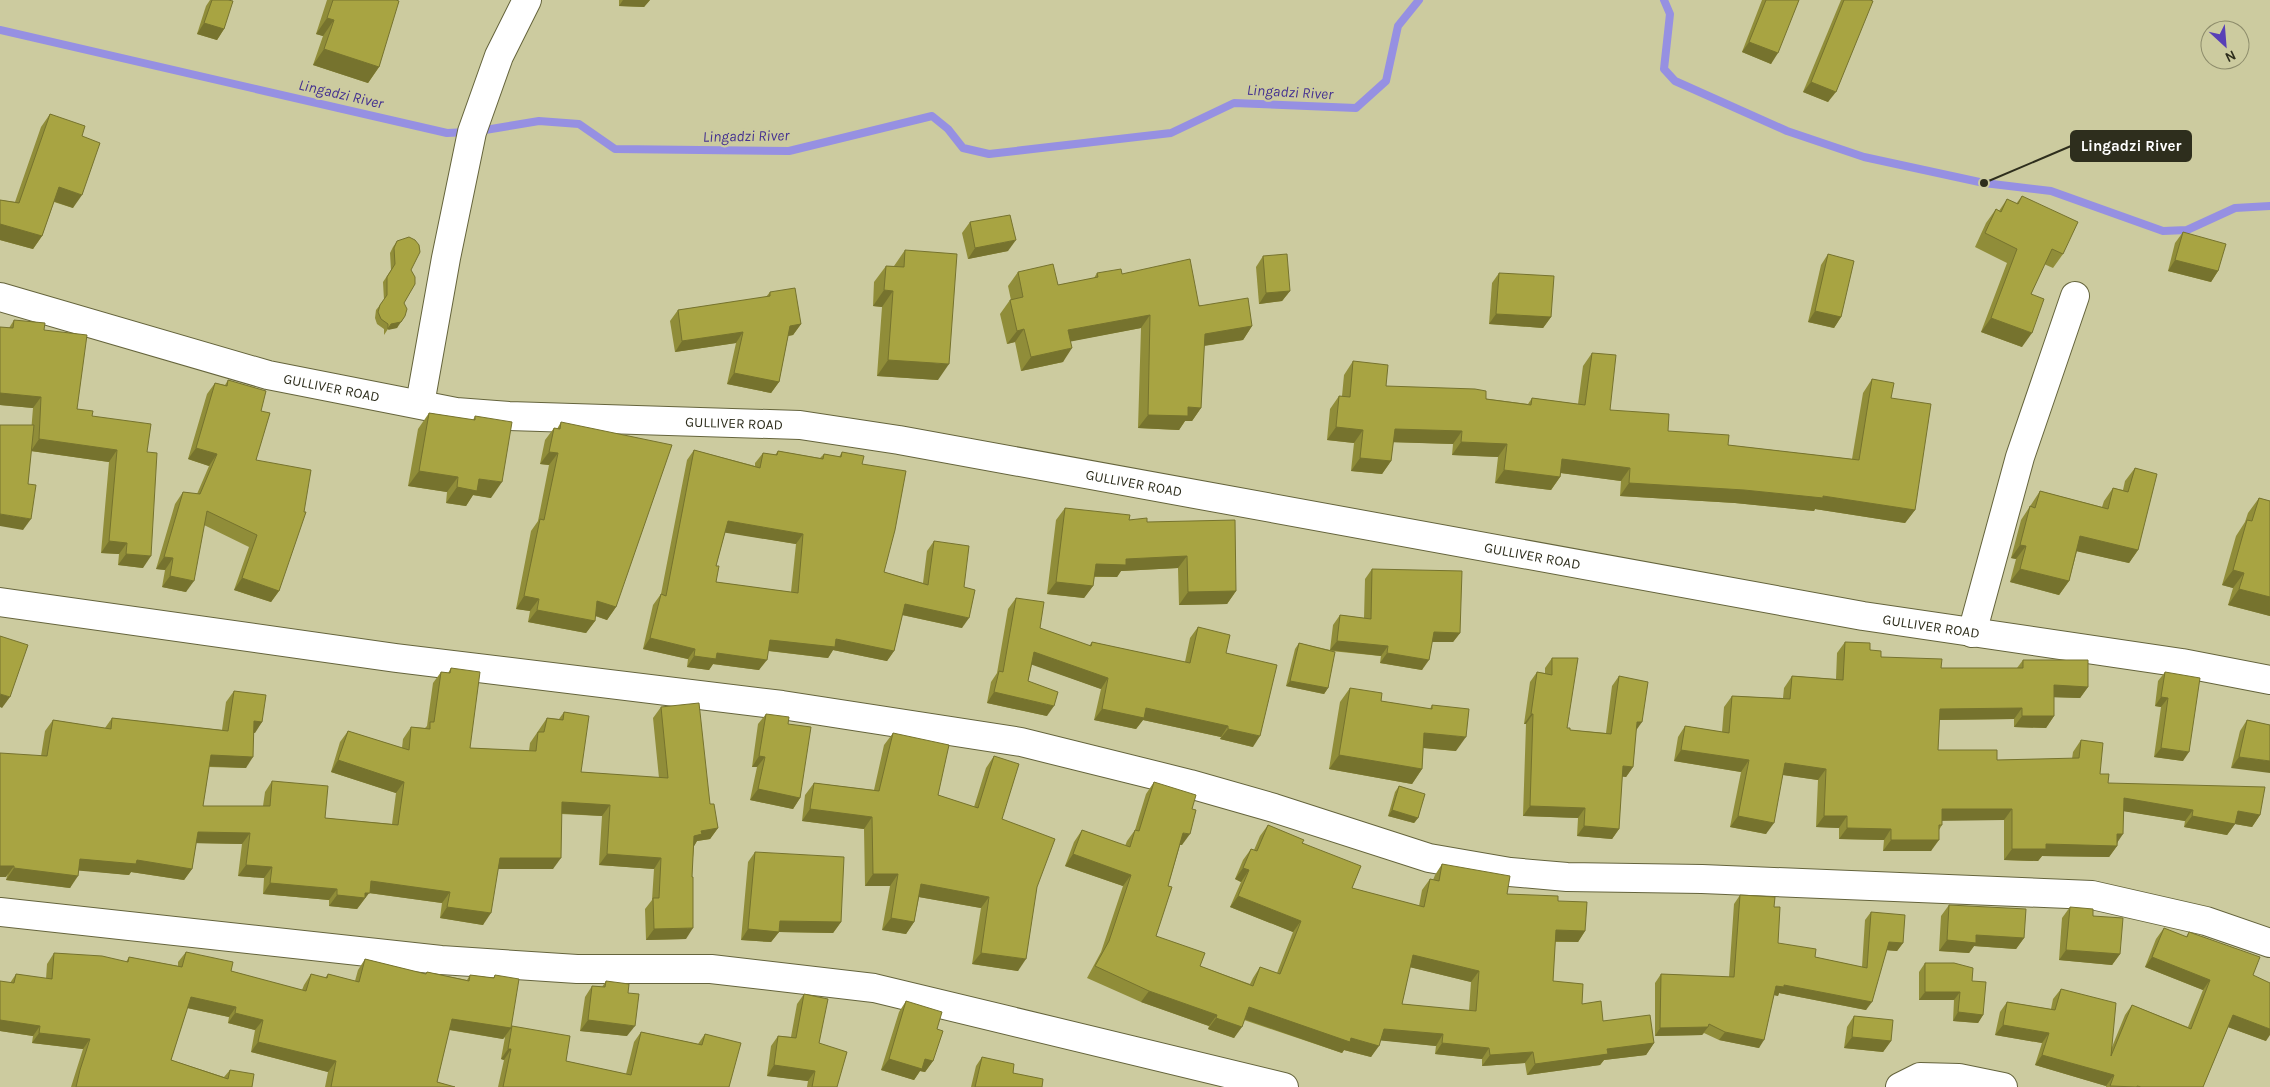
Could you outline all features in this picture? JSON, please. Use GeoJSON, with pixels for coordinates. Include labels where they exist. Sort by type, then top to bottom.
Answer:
{"type":"FeatureCollection","features":[{"type":"Feature","properties":{"kind":"street"},"geometry":{"type":"LineString","coordinates":[[420,404],[446,258],[472,132],[499,56],[527,0]]}},
{"type":"Feature","properties":{"kind":"street"},"geometry":{"type":"LineString","coordinates":[[1972,633],[2020,457],[2075,296]]}},
{"type":"Feature","properties":{"kind":"street","name":"GULLIVER ROAD"},"geometry":{"type":"LineString","coordinates":[[0,297],[268,375],[456,412],[509,416],[800,425],[909,442],[1863,616],[2182,663],[2270,680]]}},
{"type":"Feature","properties":{"kind":"street"},"geometry":{"type":"LineString","coordinates":[[0,602],[396,658],[782,705],[1021,742],[1256,802],[1429,858],[1510,872],[1567,877],[1702,879],[2092,895],[2206,921],[2270,944]]}},
{"type":"Feature","properties":{"kind":"street"},"geometry":{"type":"LineString","coordinates":[[0,912],[441,960],[577,969],[711,969],[874,988],[1284,1087]]}},
{"type":"Feature","properties":{"kind":"street"},"geometry":{"type":"LineString","coordinates":[[1900,1087],[1920,1077],[1959,1078],[2003,1087]]}},
{"type":"Feature","properties":{"kind":"building"},"geometry":{"type":"Polygon","coordinates":[[[212,0],[233,1],[224,29],[204,23],[212,0]]]}},
{"type":"Feature","properties":{"kind":"building"},"geometry":{"type":"Polygon","coordinates":[[[333,0],[399,1],[379,67],[324,49],[334,20],[327,18],[333,0]]]}},
{"type":"Feature","properties":{"kind":"building"},"geometry":{"type":"Polygon","coordinates":[[[1766,0],[1799,0],[1778,53],[1749,42],[1766,0]]]}},
{"type":"Feature","properties":{"kind":"building"},"geometry":{"type":"Polygon","coordinates":[[[1844,0],[1873,1],[1836,92],[1811,82],[1844,0]]]}},
{"type":"Feature","properties":{"kind":"building"},"geometry":{"type":"Polygon","coordinates":[[[50,114],[85,126],[82,136],[100,143],[82,195],[59,187],[42,236],[0,224],[0,200],[19,203],[50,114]]]}},
{"type":"Feature","properties":{"kind":"building"},"geometry":{"type":"Polygon","coordinates":[[[2022,196],[2078,222],[2063,254],[2052,249],[2031,294],[2044,299],[2032,333],[1991,318],[2017,249],[1985,233],[1996,209],[2001,212],[2007,199],[2018,204],[2022,196]]]}},
{"type":"Feature","properties":{"kind":"building"},"geometry":{"type":"Polygon","coordinates":[[[1010,215],[1016,240],[975,248],[970,222],[1010,215]]]}},
{"type":"Feature","properties":{"kind":"building"},"geometry":{"type":"Polygon","coordinates":[[[2183,232],[2226,244],[2218,271],[2175,260],[2183,232]]]}},
{"type":"Feature","properties":{"kind":"building"},"geometry":{"type":"Polygon","coordinates":[[[409,237],[419,245],[420,252],[411,270],[415,277],[415,284],[404,303],[407,309],[405,316],[401,322],[391,324],[388,329],[388,324],[381,319],[378,312],[380,305],[387,295],[387,277],[395,264],[394,248],[397,241],[409,237]]]}},
{"type":"Feature","properties":{"kind":"building"},"geometry":{"type":"Polygon","coordinates":[[[905,250],[957,254],[949,364],[888,360],[893,291],[884,290],[886,266],[904,267],[905,250]]]}},
{"type":"Feature","properties":{"kind":"building"},"geometry":{"type":"Polygon","coordinates":[[[1287,254],[1290,291],[1266,293],[1263,256],[1287,254]]]}},
{"type":"Feature","properties":{"kind":"building"},"geometry":{"type":"Polygon","coordinates":[[[1828,254],[1854,261],[1841,317],[1815,311],[1828,254]]]}},
{"type":"Feature","properties":{"kind":"building"},"geometry":{"type":"Polygon","coordinates":[[[1190,259],[1199,306],[1248,298],[1252,326],[1205,334],[1201,408],[1188,407],[1188,416],[1148,415],[1150,315],[1068,330],[1072,348],[1031,357],[1024,329],[1017,331],[1010,300],[1023,297],[1018,272],[1053,264],[1058,285],[1098,277],[1097,273],[1121,269],[1122,274],[1190,259]]]}},
{"type":"Feature","properties":{"kind":"building"},"geometry":{"type":"Polygon","coordinates":[[[1499,273],[1554,276],[1551,317],[1496,314],[1499,273]]]}},
{"type":"Feature","properties":{"kind":"building"},"geometry":{"type":"Polygon","coordinates":[[[795,288],[801,324],[790,326],[779,382],[734,373],[743,332],[682,341],[678,310],[770,296],[770,292],[795,288]]]}},
{"type":"Feature","properties":{"kind":"building"},"geometry":{"type":"Polygon","coordinates":[[[14,320],[45,323],[44,330],[87,335],[77,409],[93,411],[92,416],[151,424],[147,452],[157,453],[151,556],[126,554],[127,543],[109,541],[117,450],[39,439],[41,397],[0,393],[0,327],[13,328],[14,320]]]}},
{"type":"Feature","properties":{"kind":"building"},"geometry":{"type":"Polygon","coordinates":[[[1592,353],[1616,355],[1610,410],[1669,414],[1668,431],[1729,435],[1728,445],[1859,460],[1872,379],[1894,383],[1891,398],[1931,404],[1915,510],[1823,496],[1823,498],[1744,490],[1629,483],[1630,468],[1562,459],[1560,477],[1504,470],[1507,444],[1461,442],[1462,431],[1395,429],[1391,461],[1360,458],[1363,430],[1336,427],[1339,396],[1350,397],[1353,361],[1388,365],[1386,386],[1475,389],[1486,391],[1486,399],[1531,405],[1532,398],[1585,405],[1592,353]]]}},
{"type":"Feature","properties":{"kind":"building"},"geometry":{"type":"Polygon","coordinates":[[[228,380],[266,391],[261,411],[270,413],[256,460],[311,470],[304,512],[306,512],[279,591],[242,578],[257,535],[207,511],[194,581],[170,576],[173,558],[164,557],[183,492],[200,494],[217,454],[196,448],[215,383],[227,386],[228,380]]]}},
{"type":"Feature","properties":{"kind":"building"},"geometry":{"type":"Polygon","coordinates":[[[429,413],[475,420],[475,416],[512,422],[502,482],[479,479],[477,491],[457,487],[458,477],[419,471],[429,413]]]}},
{"type":"Feature","properties":{"kind":"building"},"geometry":{"type":"Polygon","coordinates":[[[561,422],[672,445],[616,607],[597,601],[595,621],[537,610],[539,599],[524,596],[540,519],[544,520],[558,453],[549,452],[554,428],[560,429],[561,422]]]}},
{"type":"Feature","properties":{"kind":"building"},"geometry":{"type":"Polygon","coordinates":[[[0,425],[34,425],[28,484],[36,485],[31,519],[0,514],[0,425]]]}},
{"type":"Feature","properties":{"kind":"building"},"geometry":{"type":"Polygon","coordinates":[[[694,450],[760,468],[763,453],[777,455],[778,451],[823,459],[824,454],[841,457],[842,452],[864,456],[862,464],[906,471],[895,530],[884,572],[928,585],[934,541],[969,546],[964,587],[975,590],[969,618],[905,604],[894,651],[836,639],[835,647],[770,640],[767,660],[717,653],[716,659],[694,656],[695,649],[650,638],[661,594],[666,596],[694,450]],[[728,521],[716,566],[719,566],[716,582],[798,593],[803,534],[728,521]]]}},
{"type":"Feature","properties":{"kind":"building"},"geometry":{"type":"Polygon","coordinates":[[[2135,468],[2157,474],[2138,550],[2080,536],[2069,581],[2020,569],[2026,546],[2020,545],[2030,506],[2035,508],[2040,491],[2108,509],[2113,488],[2128,492],[2135,468]]]}},
{"type":"Feature","properties":{"kind":"building"},"geometry":{"type":"Polygon","coordinates":[[[2259,498],[2270,501],[2270,597],[2239,589],[2244,573],[2233,570],[2247,520],[2252,521],[2259,498]]]}},
{"type":"Feature","properties":{"kind":"building"},"geometry":{"type":"Polygon","coordinates":[[[1065,508],[1130,515],[1129,520],[1147,518],[1147,522],[1235,520],[1236,591],[1188,592],[1187,556],[1126,559],[1126,565],[1096,564],[1093,586],[1056,582],[1065,508]]]}},
{"type":"Feature","properties":{"kind":"building"},"geometry":{"type":"Polygon","coordinates":[[[1372,569],[1462,571],[1460,633],[1434,632],[1429,660],[1387,653],[1388,646],[1337,641],[1340,615],[1371,619],[1372,569]]]}},
{"type":"Feature","properties":{"kind":"building"},"geometry":{"type":"Polygon","coordinates":[[[1016,598],[1044,602],[1040,628],[1091,646],[1092,642],[1190,663],[1198,627],[1230,635],[1226,653],[1277,665],[1260,736],[1228,729],[1228,726],[1146,708],[1144,718],[1102,709],[1108,678],[1034,652],[1028,681],[1058,692],[1054,706],[994,692],[999,671],[1003,672],[1016,598]]]}},
{"type":"Feature","properties":{"kind":"building"},"geometry":{"type":"Polygon","coordinates":[[[0,636],[28,645],[10,697],[0,694],[0,636]]]}},
{"type":"Feature","properties":{"kind":"building"},"geometry":{"type":"Polygon","coordinates":[[[1845,642],[1870,643],[1870,650],[1881,651],[1881,657],[1942,659],[1941,668],[2023,668],[2023,660],[2088,660],[2088,687],[2054,685],[2054,716],[2022,716],[2022,708],[1940,709],[1938,750],[1997,750],[1997,760],[2079,758],[2081,740],[2103,743],[2100,774],[2109,774],[2108,783],[2265,787],[2260,815],[2238,811],[2235,824],[2192,816],[2193,810],[2124,798],[2123,834],[2117,834],[2117,846],[2046,844],[2046,849],[2012,849],[2012,809],[1942,809],[1942,825],[1939,825],[1939,840],[1891,840],[1891,829],[1847,828],[1847,816],[1824,816],[1826,769],[1785,763],[1774,823],[1738,816],[1749,760],[1681,750],[1685,726],[1729,733],[1732,696],[1790,699],[1792,676],[1843,680],[1845,642]]]}},
{"type":"Feature","properties":{"kind":"building"},"geometry":{"type":"Polygon","coordinates":[[[1299,643],[1335,652],[1328,688],[1290,681],[1299,643]]]}},
{"type":"Feature","properties":{"kind":"building"},"geometry":{"type":"Polygon","coordinates":[[[1552,658],[1578,658],[1567,728],[1570,728],[1570,730],[1611,734],[1619,676],[1648,682],[1642,722],[1637,722],[1633,767],[1623,766],[1619,829],[1584,826],[1585,808],[1530,806],[1533,714],[1531,714],[1537,672],[1552,675],[1552,658]]]}},
{"type":"Feature","properties":{"kind":"building"},"geometry":{"type":"Polygon","coordinates":[[[451,668],[480,672],[470,748],[536,751],[538,732],[544,732],[547,718],[563,720],[564,712],[589,716],[581,772],[668,778],[661,707],[699,703],[710,804],[714,804],[718,828],[701,831],[702,834],[694,836],[692,877],[693,928],[654,929],[653,898],[659,898],[661,858],[607,854],[610,805],[562,802],[561,858],[500,858],[491,913],[447,907],[450,892],[371,881],[370,893],[365,893],[365,898],[337,895],[337,889],[270,883],[272,867],[246,865],[250,833],[198,832],[192,869],[137,860],[136,864],[80,859],[78,876],[14,868],[14,866],[0,866],[0,753],[47,756],[53,720],[111,729],[112,718],[228,731],[234,691],[266,695],[262,722],[254,721],[253,757],[211,755],[203,806],[270,806],[272,781],[328,786],[325,818],[398,825],[404,782],[338,760],[348,731],[409,750],[411,727],[430,729],[430,722],[434,722],[441,672],[450,673],[451,668]]]}},
{"type":"Feature","properties":{"kind":"building"},"geometry":{"type":"Polygon","coordinates":[[[2165,672],[2200,678],[2189,752],[2161,748],[2168,698],[2161,697],[2165,672]]]}},
{"type":"Feature","properties":{"kind":"building"},"geometry":{"type":"Polygon","coordinates":[[[1350,688],[1382,693],[1381,701],[1432,709],[1432,705],[1469,709],[1466,737],[1424,733],[1422,769],[1339,755],[1350,688]]]}},
{"type":"Feature","properties":{"kind":"building"},"geometry":{"type":"Polygon","coordinates":[[[766,714],[789,717],[788,724],[811,727],[800,798],[758,789],[765,757],[759,756],[766,714]]]}},
{"type":"Feature","properties":{"kind":"building"},"geometry":{"type":"Polygon","coordinates":[[[2247,720],[2270,725],[2270,761],[2239,757],[2247,720]]]}},
{"type":"Feature","properties":{"kind":"building"},"geometry":{"type":"Polygon","coordinates":[[[893,733],[949,745],[938,795],[978,808],[994,756],[1019,764],[1002,819],[1055,839],[1037,887],[1026,959],[981,953],[989,897],[921,884],[914,922],[891,918],[898,874],[873,874],[872,817],[810,809],[814,783],[879,791],[893,733]]]}},
{"type":"Feature","properties":{"kind":"building"},"geometry":{"type":"Polygon","coordinates":[[[1154,782],[1196,795],[1192,809],[1196,810],[1190,834],[1183,833],[1168,886],[1172,887],[1156,936],[1205,953],[1200,966],[1253,986],[1260,967],[1280,974],[1301,921],[1238,896],[1249,870],[1243,868],[1251,849],[1257,851],[1268,825],[1304,840],[1302,843],[1361,866],[1352,888],[1424,907],[1430,879],[1439,881],[1442,864],[1510,876],[1507,894],[1558,896],[1558,901],[1587,902],[1585,931],[1556,930],[1553,981],[1583,984],[1582,1004],[1601,1001],[1603,1021],[1650,1015],[1654,1043],[1607,1049],[1608,1054],[1535,1064],[1533,1052],[1490,1055],[1489,1048],[1442,1043],[1443,1034],[1384,1029],[1379,1046],[1351,1038],[1350,1042],[1249,1007],[1242,1027],[1216,1018],[1217,1015],[1149,991],[1095,966],[1109,941],[1131,875],[1073,854],[1082,830],[1130,847],[1135,830],[1139,831],[1154,782]],[[1413,955],[1402,1004],[1476,1011],[1479,971],[1413,955]]]}},
{"type":"Feature","properties":{"kind":"building"},"geometry":{"type":"Polygon","coordinates":[[[1399,786],[1425,794],[1418,818],[1392,810],[1399,786]]]}},
{"type":"Feature","properties":{"kind":"building"},"geometry":{"type":"Polygon","coordinates":[[[755,852],[844,857],[841,922],[780,921],[779,932],[748,929],[755,852]]]}},
{"type":"Feature","properties":{"kind":"building"},"geometry":{"type":"Polygon","coordinates":[[[1740,895],[1775,897],[1774,907],[1780,907],[1778,943],[1816,949],[1815,957],[1867,968],[1871,912],[1905,915],[1903,943],[1889,942],[1872,1002],[1784,985],[1784,987],[1776,986],[1764,1040],[1725,1032],[1709,1024],[1708,1027],[1660,1028],[1661,974],[1734,977],[1740,895]]]}},
{"type":"Feature","properties":{"kind":"building"},"geometry":{"type":"Polygon","coordinates":[[[1949,905],[2026,909],[2024,938],[1976,935],[1976,943],[1947,940],[1949,905]]]}},
{"type":"Feature","properties":{"kind":"building"},"geometry":{"type":"Polygon","coordinates":[[[2070,907],[2093,909],[2093,916],[2123,918],[2120,954],[2066,950],[2070,907]]]}},
{"type":"Feature","properties":{"kind":"building"},"geometry":{"type":"Polygon","coordinates":[[[2164,928],[2187,937],[2189,932],[2260,957],[2253,975],[2270,983],[2270,1029],[2233,1015],[2203,1087],[2110,1086],[2114,1075],[2042,1055],[2049,1033],[2003,1025],[2007,1002],[2055,1010],[2061,989],[2116,1003],[2111,1056],[2132,1005],[2191,1029],[2210,980],[2152,957],[2164,928]]]}},
{"type":"Feature","properties":{"kind":"building"},"geometry":{"type":"Polygon","coordinates":[[[186,952],[233,962],[231,971],[306,991],[311,974],[327,978],[328,974],[359,982],[365,959],[426,974],[427,972],[469,981],[470,975],[494,978],[495,975],[519,979],[511,1028],[452,1019],[437,1082],[455,1087],[331,1087],[336,1061],[258,1042],[263,1020],[235,1013],[236,1007],[191,997],[171,1060],[228,1079],[230,1070],[254,1074],[252,1087],[76,1087],[90,1039],[39,1033],[40,1026],[0,1020],[0,981],[14,983],[16,974],[52,979],[54,953],[102,956],[128,962],[129,957],[182,967],[186,952]]]}},
{"type":"Feature","properties":{"kind":"building"},"geometry":{"type":"Polygon","coordinates":[[[1925,963],[1954,963],[1973,968],[1972,981],[1986,982],[1983,1015],[1958,1012],[1960,992],[1925,992],[1925,963]]]}},
{"type":"Feature","properties":{"kind":"building"},"geometry":{"type":"Polygon","coordinates":[[[606,981],[629,984],[628,993],[639,994],[635,1026],[588,1020],[592,986],[605,987],[606,981]]]}},
{"type":"Feature","properties":{"kind":"building"},"geometry":{"type":"Polygon","coordinates":[[[804,994],[828,999],[819,1043],[847,1052],[837,1087],[812,1087],[815,1071],[774,1065],[778,1036],[796,1038],[804,994]]]}},
{"type":"Feature","properties":{"kind":"building"},"geometry":{"type":"Polygon","coordinates":[[[906,1001],[942,1012],[937,1029],[943,1031],[933,1061],[925,1059],[922,1069],[889,1059],[906,1001]]]}},
{"type":"Feature","properties":{"kind":"building"},"geometry":{"type":"Polygon","coordinates":[[[1854,1016],[1893,1020],[1891,1041],[1852,1037],[1854,1016]]]}},
{"type":"Feature","properties":{"kind":"building"},"geometry":{"type":"Polygon","coordinates":[[[512,1026],[570,1036],[566,1061],[631,1075],[641,1032],[702,1045],[705,1034],[741,1043],[729,1087],[503,1087],[511,1049],[508,1049],[512,1026]]]}},
{"type":"Feature","properties":{"kind":"building"},"geometry":{"type":"Polygon","coordinates":[[[982,1057],[1014,1064],[1013,1073],[1043,1079],[1042,1087],[975,1087],[982,1057]]]}},
{"type":"Feature","properties":{"kind":"waterway","name":"Lingadzi River"},"geometry":{"type":"LineString","coordinates":[[479,131],[539,121],[579,124],[615,149],[789,151],[932,116],[948,129],[963,148],[989,154],[1171,133],[1234,103],[1356,108],[1386,81],[1398,26],[1419,0]]}},
{"type":"Feature","properties":{"kind":"waterway","name":"Lingadzi River"},"geometry":{"type":"LineString","coordinates":[[1664,0],[1670,14],[1664,69],[1675,81],[1787,131],[1864,157],[1984,183],[2051,191],[2163,231],[2187,230],[2235,208],[2270,206]]}},
{"type":"Feature","properties":{"kind":"waterway","name":"Lingadzi River"},"geometry":{"type":"LineString","coordinates":[[0,30],[447,133],[468,132]]}},
{"type":"Feature","properties":{"kind":"place","name":"Lingadzi River"},"geometry":{"type":"Point","coordinates":[1984,183]}}]}
